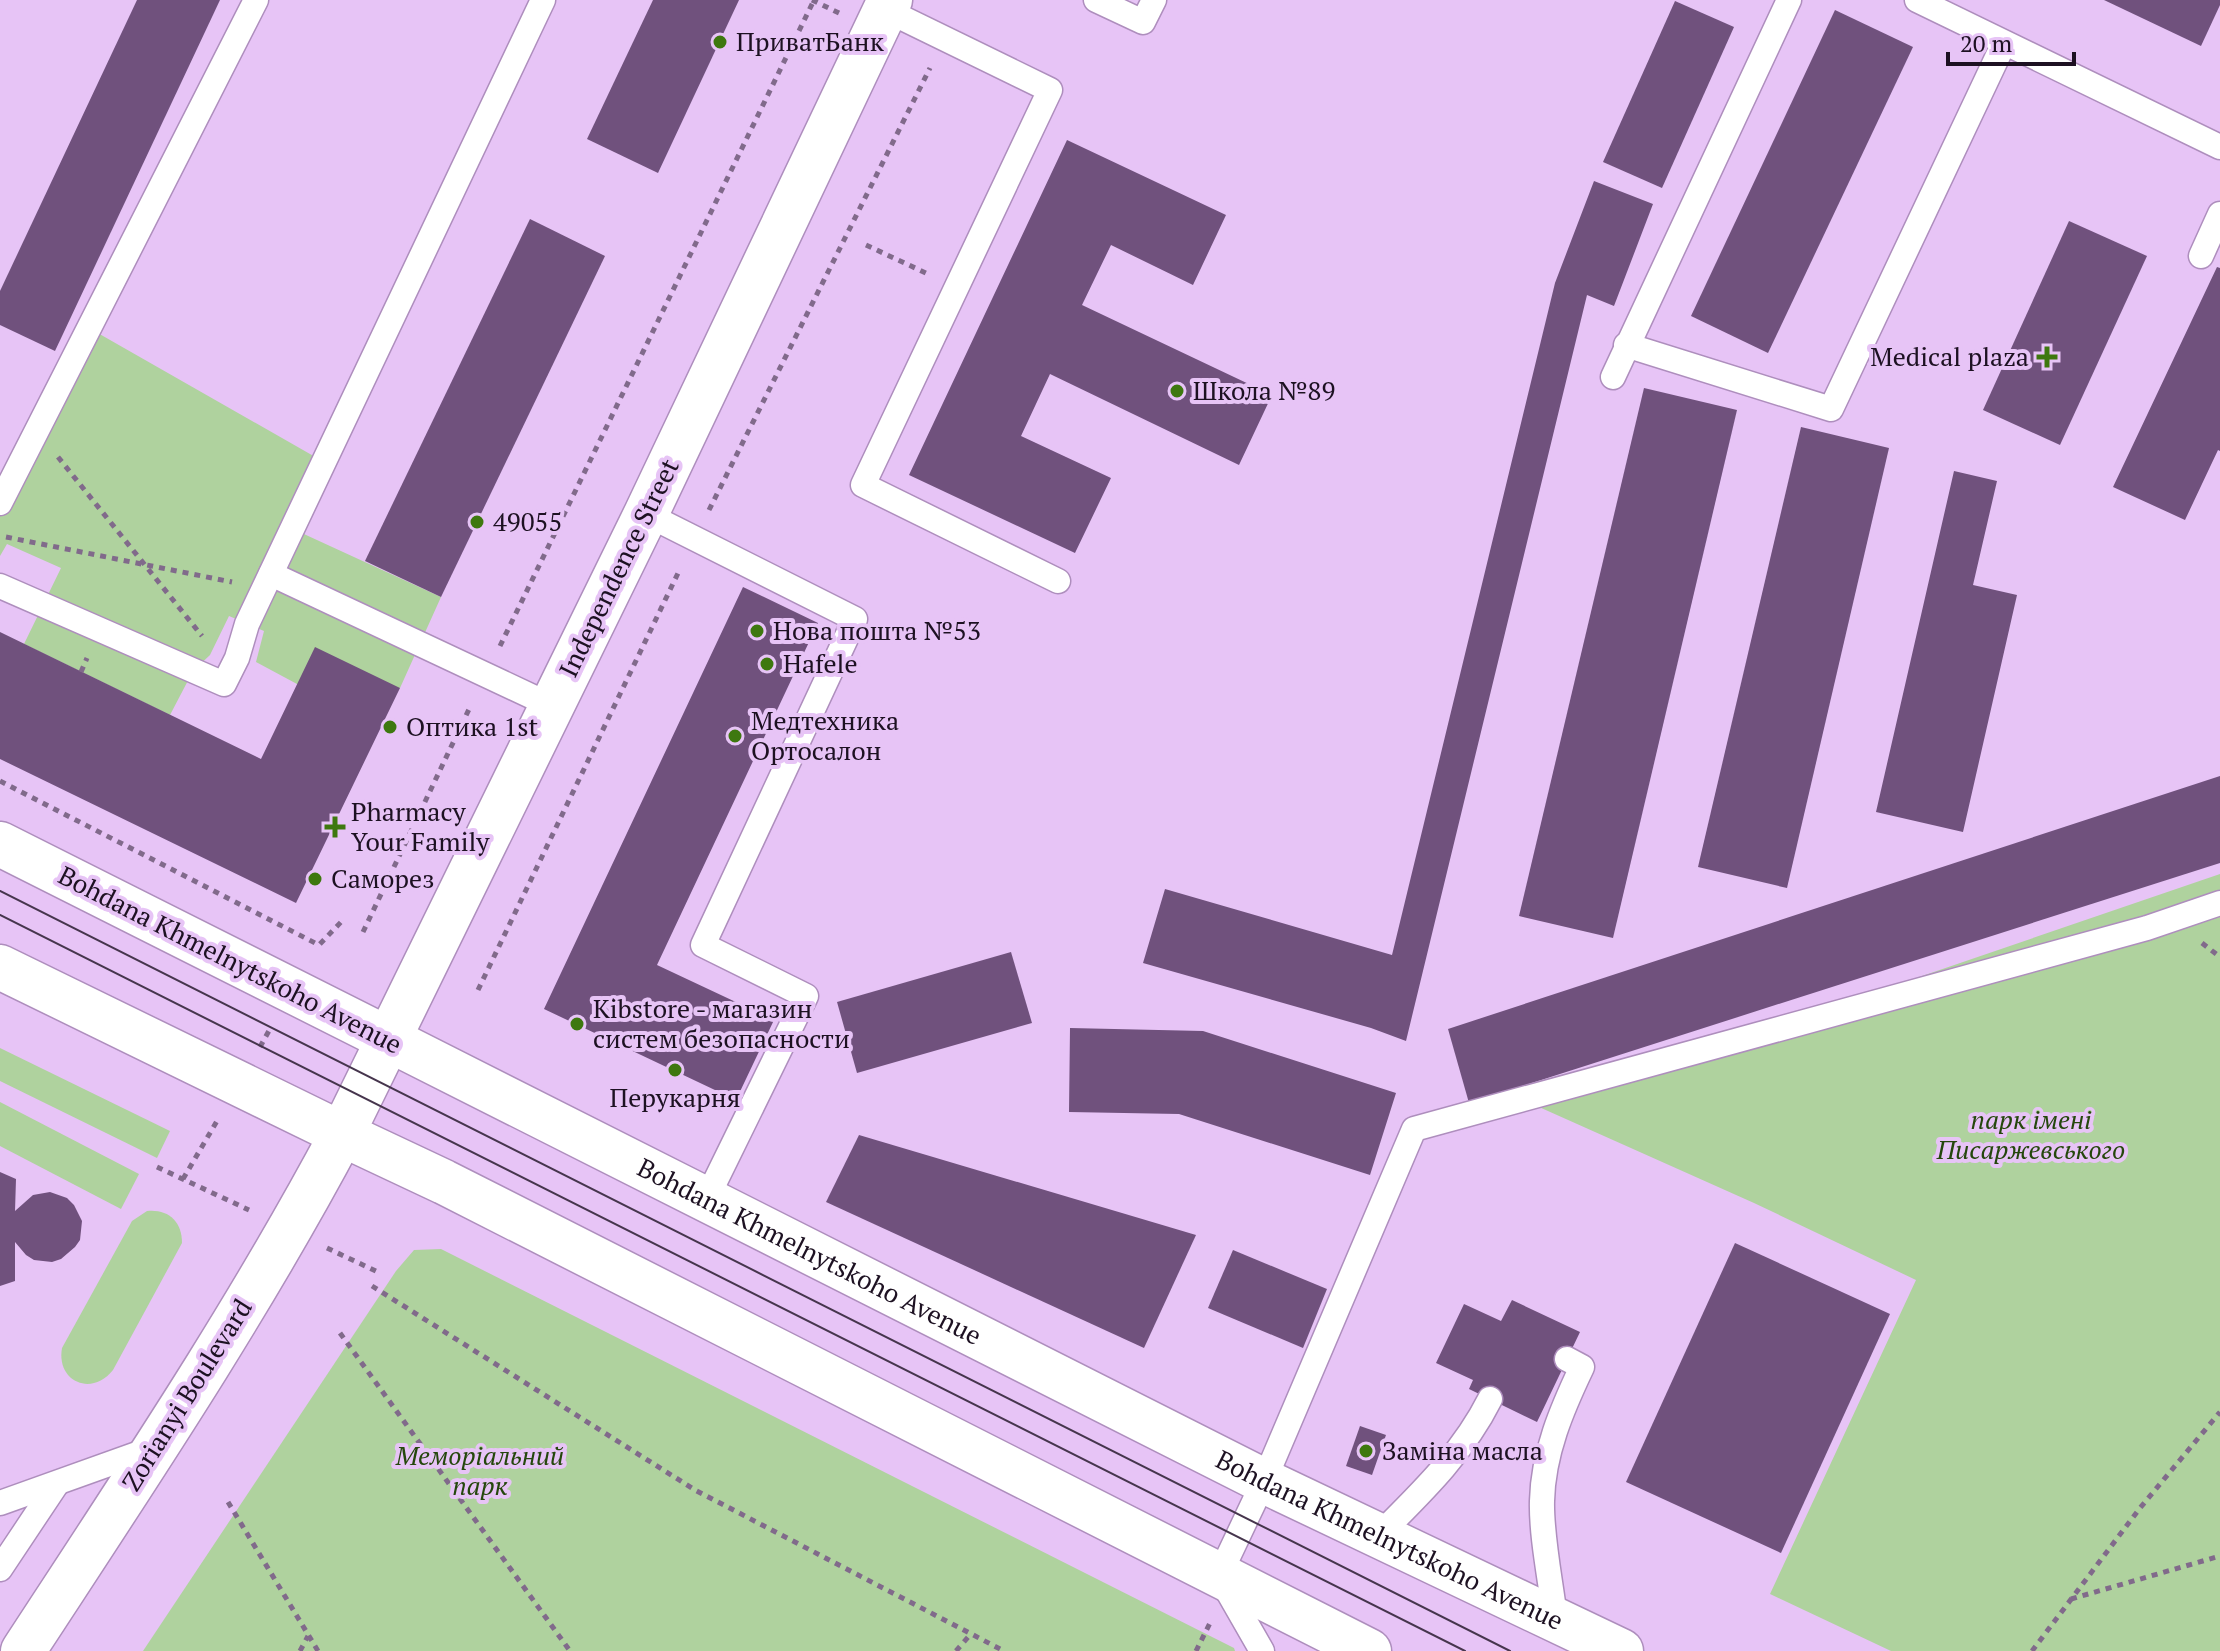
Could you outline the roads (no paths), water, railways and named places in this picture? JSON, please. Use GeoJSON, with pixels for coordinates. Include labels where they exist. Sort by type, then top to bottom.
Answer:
{"type":"FeatureCollection","features":[{"type":"Feature","properties":{"kind":"main road","name":"Independence Street"},"geometry":{"type":"LineString","coordinates":[[342,1134],[646,514],[888,5]]}},
{"type":"Feature","properties":{"kind":"main road","name":"Bohdana Khmelnytskoho Avenue"},"geometry":{"type":"LineString","coordinates":[[0,844],[1264,1481],[1621,1651]]}},
{"type":"Feature","properties":{"kind":"main road"},"geometry":{"type":"LineString","coordinates":[[0,967],[444,1182],[1369,1651]]}},
{"type":"Feature","properties":{"kind":"main road","name":"Zorianyi Boulevard"},"geometry":{"type":"LineString","coordinates":[[23,1651],[157,1447],[291,1230],[342,1134]]}},
{"type":"Feature","properties":{"kind":"lane"},"geometry":{"type":"LineString","coordinates":[[0,503],[256,0]]}},
{"type":"Feature","properties":{"kind":"lane"},"geometry":{"type":"LineString","coordinates":[[0,586],[224,684],[268,581],[543,0]]}},
{"type":"Feature","properties":{"kind":"lane"},"geometry":{"type":"LineString","coordinates":[[1096,0],[1143,22],[1154,0]]}},
{"type":"Feature","properties":{"kind":"lane"},"geometry":{"type":"LineString","coordinates":[[1613,377],[1789,0]]}},
{"type":"Feature","properties":{"kind":"lane"},"geometry":{"type":"LineString","coordinates":[[1917,0],[2220,147]]}},
{"type":"Feature","properties":{"kind":"lane"},"geometry":{"type":"LineString","coordinates":[[888,5],[942,37],[1050,90],[863,485],[1058,581]]}},
{"type":"Feature","properties":{"kind":"lane"},"geometry":{"type":"LineString","coordinates":[[1626,345],[1831,409],[2004,43]]}},
{"type":"Feature","properties":{"kind":"lane"},"geometry":{"type":"LineString","coordinates":[[2201,256],[2220,214]]}},
{"type":"Feature","properties":{"kind":"lane"},"geometry":{"type":"LineString","coordinates":[[646,514],[855,619],[703,945],[806,996],[706,1200]]}},
{"type":"Feature","properties":{"kind":"lane"},"geometry":{"type":"LineString","coordinates":[[268,581],[552,706]]}},
{"type":"Feature","properties":{"kind":"lane"},"geometry":{"type":"LineString","coordinates":[[1262,1651],[1219,1576],[1264,1481],[1414,1129],[2147,928],[2220,903]]}},
{"type":"Feature","properties":{"kind":"lane"},"geometry":{"type":"LineString","coordinates":[[1555,1618],[1542,1504],[1557,1421],[1582,1367],[1567,1359]]}},
{"type":"Feature","properties":{"kind":"lane"},"geometry":{"type":"LineString","coordinates":[[1379,1535],[1451,1460],[1479,1421],[1490,1399]]}},
{"type":"Feature","properties":{"kind":"lane"},"geometry":{"type":"LineString","coordinates":[[0,1503],[157,1447]]}},
{"type":"Feature","properties":{"kind":"lane"},"geometry":{"type":"LineString","coordinates":[[0,1569],[56,1485]]}},
{"type":"Feature","properties":{"kind":"tram line"},"geometry":{"type":"LineString","coordinates":[[0,891],[1510,1651]]}},
{"type":"Feature","properties":{"kind":"tram line"},"geometry":{"type":"LineString","coordinates":[[0,915],[1465,1651]]}},
{"type":"Feature","properties":{"kind":"place","name":"ПриватБанк"},"geometry":{"type":"Point","coordinates":[720,42]}},
{"type":"Feature","properties":{"kind":"place","name":"Medical plaza"},"geometry":{"type":"Point","coordinates":[2047,357]}},
{"type":"Feature","properties":{"kind":"place","name":"Школа №89"},"geometry":{"type":"Point","coordinates":[1177,391]}},
{"type":"Feature","properties":{"kind":"place","name":"49055"},"geometry":{"type":"Point","coordinates":[477,522]}},
{"type":"Feature","properties":{"kind":"place","name":"Нова пошта №53"},"geometry":{"type":"Point","coordinates":[757,631]}},
{"type":"Feature","properties":{"kind":"place","name":"Hafele"},"geometry":{"type":"Point","coordinates":[767,664]}},
{"type":"Feature","properties":{"kind":"place","name":"Оптика 1st"},"geometry":{"type":"Point","coordinates":[390,727]}},
{"type":"Feature","properties":{"kind":"place","name":"Медтехника Ортосалон"},"geometry":{"type":"Point","coordinates":[735,736]}},
{"type":"Feature","properties":{"kind":"place","name":"Pharmacy Your Family"},"geometry":{"type":"Point","coordinates":[335,827]}},
{"type":"Feature","properties":{"kind":"place","name":"Саморез"},"geometry":{"type":"Point","coordinates":[315,879]}},
{"type":"Feature","properties":{"kind":"place","name":"Kibstore - магазин систем безопасности"},"geometry":{"type":"Point","coordinates":[577,1024]}},
{"type":"Feature","properties":{"kind":"place","name":"Перукарня"},"geometry":{"type":"Point","coordinates":[675,1070]}},
{"type":"Feature","properties":{"kind":"place","name":"Заміна масла"},"geometry":{"type":"Point","coordinates":[1366,1451]}},
{"type":"Feature","properties":{"kind":"park label","name":"парк імені Писаржевського"},"geometry":{"type":"Point","coordinates":[2031,1135]}},
{"type":"Feature","properties":{"kind":"park label","name":"Меморіальний парк"},"geometry":{"type":"Point","coordinates":[480,1471]}}]}
